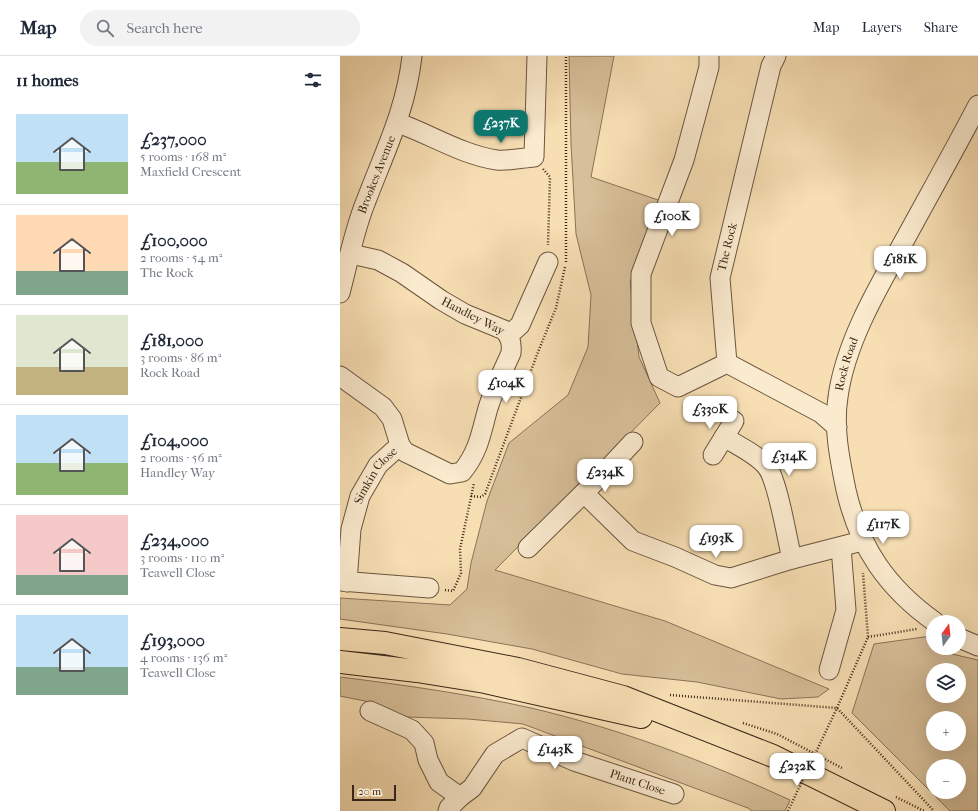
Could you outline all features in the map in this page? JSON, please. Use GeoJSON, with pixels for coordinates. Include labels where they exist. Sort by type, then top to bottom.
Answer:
{"type":"FeatureCollection","features":[{"type":"Feature","properties":{"kind":"main road"},"geometry":{"type":"LineString","coordinates":[[340,639],[385,643],[518,669],[623,697],[773,756],[884,811]]}},
{"type":"Feature","properties":{"kind":"main road"},"geometry":{"type":"LineString","coordinates":[[340,662],[417,671],[485,682],[558,697],[720,736]]}},
{"type":"Feature","properties":{"kind":"street","name":"Brookes Avenue"},"geometry":{"type":"LineString","coordinates":[[341,283],[351,254],[365,203],[398,123],[410,76],[412,56]]}},
{"type":"Feature","properties":{"kind":"street"},"geometry":{"type":"LineString","coordinates":[[398,123],[420,130],[468,152],[497,160],[534,157],[537,56]]}},
{"type":"Feature","properties":{"kind":"street"},"geometry":{"type":"LineString","coordinates":[[709,56],[709,67],[684,160],[642,274],[641,323],[659,377],[678,387],[727,362],[821,413],[837,427]]}},
{"type":"Feature","properties":{"kind":"street","name":"The Rock"},"geometry":{"type":"LineString","coordinates":[[727,362],[720,278],[771,66],[776,56]]}},
{"type":"Feature","properties":{"kind":"street","name":"Rock Road"},"geometry":{"type":"LineString","coordinates":[[926,625],[881,570],[862,541],[846,490],[837,427],[838,397],[845,365],[868,309],[978,105]]}},
{"type":"Feature","properties":{"kind":"street","name":"Handley Way"},"geometry":{"type":"LineString","coordinates":[[351,254],[378,260],[402,273],[441,300],[465,314],[495,326],[509,335],[512,344],[511,353],[488,407],[483,429],[472,459],[462,472],[450,474],[405,452],[400,445]]}},
{"type":"Feature","properties":{"kind":"street"},"geometry":{"type":"LineString","coordinates":[[509,335],[520,325],[548,262]]}},
{"type":"Feature","properties":{"kind":"street"},"geometry":{"type":"LineString","coordinates":[[340,376],[383,407],[392,419],[400,445]]}},
{"type":"Feature","properties":{"kind":"street"},"geometry":{"type":"LineString","coordinates":[[713,455],[734,421]]}},
{"type":"Feature","properties":{"kind":"street"},"geometry":{"type":"LineString","coordinates":[[724,437],[760,460],[768,468],[774,482],[792,559]]}},
{"type":"Feature","properties":{"kind":"street"},"geometry":{"type":"LineString","coordinates":[[528,548],[605,472],[633,442]]}},
{"type":"Feature","properties":{"kind":"street","name":"Simkin Close"},"geometry":{"type":"LineString","coordinates":[[400,445],[378,465],[360,496],[351,529],[343,581],[429,588]]}},
{"type":"Feature","properties":{"kind":"street"},"geometry":{"type":"LineString","coordinates":[[578,498],[633,541],[675,557],[715,575],[731,578],[792,559],[841,548],[862,541]]}},
{"type":"Feature","properties":{"kind":"street"},"geometry":{"type":"LineString","coordinates":[[829,670],[846,610],[841,548]]}},
{"type":"Feature","properties":{"kind":"street"},"geometry":{"type":"LineString","coordinates":[[966,641],[978,646]]}},
{"type":"Feature","properties":{"kind":"street"},"geometry":{"type":"LineString","coordinates":[[370,711],[412,730],[424,743],[428,760],[439,782],[460,796]]}},
{"type":"Feature","properties":{"kind":"street","name":"Plant Close"},"geometry":{"type":"LineString","coordinates":[[448,811],[460,796],[472,788],[495,754],[522,738],[574,761],[674,794]]}},
{"type":"Feature","properties":{"kind":"path"},"geometry":{"type":"LineString","coordinates":[[534,157],[550,177],[548,262]]}},
{"type":"Feature","properties":{"kind":"path"},"geometry":{"type":"LineString","coordinates":[[429,588],[453,591],[461,573],[460,549],[476,472],[472,459]]}},
{"type":"Feature","properties":{"kind":"path"},"geometry":{"type":"LineString","coordinates":[[868,637],[926,625]]}},
{"type":"Feature","properties":{"kind":"path"},"geometry":{"type":"LineString","coordinates":[[667,695],[837,708],[934,811]]}},
{"type":"Feature","properties":{"kind":"path"},"geometry":{"type":"LineString","coordinates":[[788,811],[837,708]]}},
{"type":"Feature","properties":{"kind":"shaded area"},"geometry":{"type":"Polygon","coordinates":[[[569,56],[614,56],[591,177],[661,201],[630,282],[639,357],[660,403],[495,570],[665,621],[829,689],[818,697],[781,699],[697,682],[622,674],[532,649],[447,634],[340,619],[340,598],[450,605],[467,589],[471,563],[487,501],[509,443],[568,395],[588,347],[591,295],[576,234],[571,144],[569,56]]]}},
{"type":"Feature","properties":{"kind":"shaded area"},"geometry":{"type":"Polygon","coordinates":[[[926,637],[926,655],[956,655],[978,660],[978,811],[950,811],[938,799],[966,799],[966,759],[926,759],[926,787],[852,713],[874,644],[926,637]]]}},
{"type":"Feature","properties":{"kind":"shaded area"},"geometry":{"type":"Polygon","coordinates":[[[340,677],[460,694],[565,716],[631,736],[695,760],[790,800],[785,811],[752,811],[748,808],[523,724],[468,719],[407,717],[370,702],[340,696],[340,677]]]}}]}
